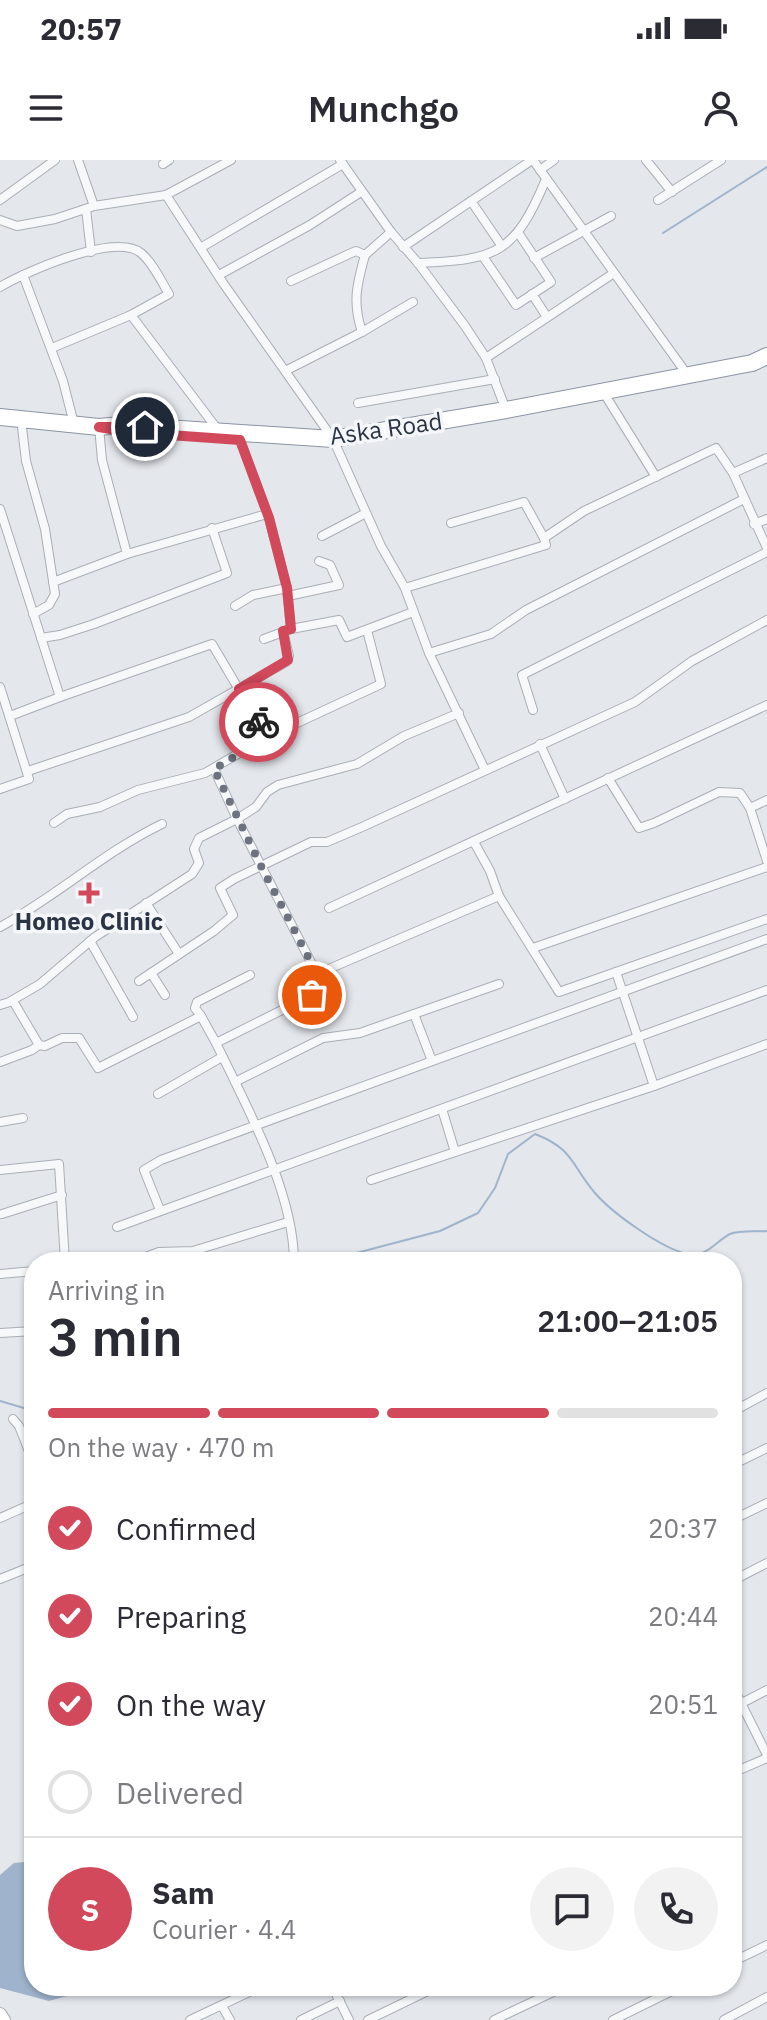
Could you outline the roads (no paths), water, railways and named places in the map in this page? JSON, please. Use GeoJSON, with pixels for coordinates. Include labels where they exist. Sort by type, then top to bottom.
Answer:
{"type":"FeatureCollection","features":[{"type":"Feature","properties":{"kind":"highway","name":"Aska Road"},"geometry":{"type":"LineString","coordinates":[[0,417],[336,443],[690,378],[752,363],[767,356]]}},
{"type":"Feature","properties":{"kind":"highway"},"geometry":{"type":"LineString","coordinates":[[99,427],[127,432],[240,440],[336,443],[607,398],[767,364]]}},
{"type":"Feature","properties":{"kind":"street"},"geometry":{"type":"LineString","coordinates":[[0,200],[55,160]]}},
{"type":"Feature","properties":{"kind":"street"},"geometry":{"type":"LineString","coordinates":[[78,160],[90,208],[91,252]]}},
{"type":"Feature","properties":{"kind":"street"},"geometry":{"type":"LineString","coordinates":[[0,220],[17,226],[90,208],[166,195],[231,160]]}},
{"type":"Feature","properties":{"kind":"street"},"geometry":{"type":"LineString","coordinates":[[403,247],[532,160],[690,378]]}},
{"type":"Feature","properties":{"kind":"street"},"geometry":{"type":"LineString","coordinates":[[540,170],[554,160]]}},
{"type":"Feature","properties":{"kind":"street"},"geometry":{"type":"LineString","coordinates":[[646,160],[672,192]]}},
{"type":"Feature","properties":{"kind":"street"},"geometry":{"type":"LineString","coordinates":[[658,200],[721,160]]}},
{"type":"Feature","properties":{"kind":"street"},"geometry":{"type":"LineString","coordinates":[[202,247],[341,162],[486,358],[506,410]]}},
{"type":"Feature","properties":{"kind":"street"},"geometry":{"type":"LineString","coordinates":[[418,263],[484,258],[519,234],[546,179]]}},
{"type":"Feature","properties":{"kind":"street"},"geometry":{"type":"LineString","coordinates":[[219,275],[310,225],[361,192]]}},
{"type":"Feature","properties":{"kind":"street"},"geometry":{"type":"LineString","coordinates":[[166,195],[336,443],[366,513],[405,588],[429,653],[485,770]]}},
{"type":"Feature","properties":{"kind":"street"},"geometry":{"type":"LineString","coordinates":[[471,201],[501,245]]}},
{"type":"Feature","properties":{"kind":"street"},"geometry":{"type":"LineString","coordinates":[[534,258],[611,216]]}},
{"type":"Feature","properties":{"kind":"street"},"geometry":{"type":"LineString","coordinates":[[362,332],[356,313],[356,287],[365,255],[391,232]]}},
{"type":"Feature","properties":{"kind":"street"},"geometry":{"type":"LineString","coordinates":[[484,258],[516,305],[551,282],[519,234]]}},
{"type":"Feature","properties":{"kind":"street"},"geometry":{"type":"LineString","coordinates":[[0,287],[23,275],[91,252],[125,247],[140,252],[169,294],[131,315],[52,348]]}},
{"type":"Feature","properties":{"kind":"street"},"geometry":{"type":"LineString","coordinates":[[291,281],[356,251],[365,255]]}},
{"type":"Feature","properties":{"kind":"street"},"geometry":{"type":"LineString","coordinates":[[486,358],[614,273]]}},
{"type":"Feature","properties":{"kind":"street"},"geometry":{"type":"LineString","coordinates":[[23,275],[52,348],[74,424]]}},
{"type":"Feature","properties":{"kind":"street"},"geometry":{"type":"LineString","coordinates":[[532,294],[547,317]]}},
{"type":"Feature","properties":{"kind":"street"},"geometry":{"type":"LineString","coordinates":[[287,370],[413,302]]}},
{"type":"Feature","properties":{"kind":"street"},"geometry":{"type":"LineString","coordinates":[[131,315],[220,433]]}},
{"type":"Feature","properties":{"kind":"street"},"geometry":{"type":"LineString","coordinates":[[358,403],[495,379]]}},
{"type":"Feature","properties":{"kind":"street"},"geometry":{"type":"LineString","coordinates":[[607,398],[656,477]]}},
{"type":"Feature","properties":{"kind":"street"},"geometry":{"type":"LineString","coordinates":[[21,419],[26,461],[45,529],[53,582],[54,600],[33,614]]}},
{"type":"Feature","properties":{"kind":"street"},"geometry":{"type":"LineString","coordinates":[[99,427],[102,460],[127,554]]}},
{"type":"Feature","properties":{"kind":"street"},"geometry":{"type":"LineString","coordinates":[[28,771],[189,717],[288,660],[287,592],[261,493],[240,440]]}},
{"type":"Feature","properties":{"kind":"street"},"geometry":{"type":"LineString","coordinates":[[533,710],[522,675],[767,550],[733,473],[716,448],[584,511],[544,538]]}},
{"type":"Feature","properties":{"kind":"street"},"geometry":{"type":"LineString","coordinates":[[733,473],[767,458]]}},
{"type":"Feature","properties":{"kind":"street"},"geometry":{"type":"LineString","coordinates":[[429,653],[491,634],[526,610],[744,499]]}},
{"type":"Feature","properties":{"kind":"street"},"geometry":{"type":"LineString","coordinates":[[405,588],[546,545],[524,502],[451,523]]}},
{"type":"Feature","properties":{"kind":"street"},"geometry":{"type":"LineString","coordinates":[[0,509],[60,697]]}},
{"type":"Feature","properties":{"kind":"street"},"geometry":{"type":"LineString","coordinates":[[322,536],[366,513]]}},
{"type":"Feature","properties":{"kind":"street"},"geometry":{"type":"LineString","coordinates":[[53,582],[127,554],[267,514]]}},
{"type":"Feature","properties":{"kind":"street"},"geometry":{"type":"LineString","coordinates":[[754,524],[767,519]]}},
{"type":"Feature","properties":{"kind":"street"},"geometry":{"type":"LineString","coordinates":[[41,638],[94,624],[227,573],[212,528]]}},
{"type":"Feature","properties":{"kind":"street"},"geometry":{"type":"LineString","coordinates":[[235,606],[253,595],[339,585],[330,565],[319,561]]}},
{"type":"Feature","properties":{"kind":"street"},"geometry":{"type":"LineString","coordinates":[[264,639],[287,630],[339,620],[347,637],[413,612]]}},
{"type":"Feature","properties":{"kind":"street"},"geometry":{"type":"LineString","coordinates":[[139,981],[233,915],[220,888],[311,842],[327,842],[362,827],[635,702],[692,661],[767,620]]}},
{"type":"Feature","properties":{"kind":"street"},"geometry":{"type":"LineString","coordinates":[[54,823],[67,814],[100,807],[138,790],[214,769],[267,737],[381,684],[367,630]]}},
{"type":"Feature","properties":{"kind":"street"},"geometry":{"type":"LineString","coordinates":[[10,716],[212,644],[267,737]]}},
{"type":"Feature","properties":{"kind":"street"},"geometry":{"type":"LineString","coordinates":[[0,789],[29,779],[1,693]]}},
{"type":"Feature","properties":{"kind":"street"},"geometry":{"type":"LineString","coordinates":[[329,908],[767,705]]}},
{"type":"Feature","properties":{"kind":"street"},"geometry":{"type":"LineString","coordinates":[[0,1005],[40,984],[90,941],[192,874],[199,863],[194,849],[199,838],[256,807],[267,792],[278,785],[357,764],[404,736],[459,713]]}},
{"type":"Feature","properties":{"kind":"street"},"geometry":{"type":"LineString","coordinates":[[540,744],[565,799]]}},
{"type":"Feature","properties":{"kind":"street"},"geometry":{"type":"LineString","coordinates":[[214,769],[317,974],[318,988],[312,995],[216,1043]]}},
{"type":"Feature","properties":{"kind":"street"},"geometry":{"type":"LineString","coordinates":[[608,778],[639,828],[719,792],[740,793],[750,808],[766,857]]}},
{"type":"Feature","properties":{"kind":"street"},"geometry":{"type":"LineString","coordinates":[[750,808],[767,800]]}},
{"type":"Feature","properties":{"kind":"street"},"geometry":{"type":"LineString","coordinates":[[0,927],[21,917],[118,847],[162,824]]}},
{"type":"Feature","properties":{"kind":"street"},"geometry":{"type":"LineString","coordinates":[[474,842],[499,896],[559,992],[767,919]]}},
{"type":"Feature","properties":{"kind":"street"},"geometry":{"type":"LineString","coordinates":[[533,948],[767,867]]}},
{"type":"Feature","properties":{"kind":"street"},"geometry":{"type":"LineString","coordinates":[[317,974],[499,896]]}},
{"type":"Feature","properties":{"kind":"street"},"geometry":{"type":"LineString","coordinates":[[146,903],[179,954]]}},
{"type":"Feature","properties":{"kind":"street"},"geometry":{"type":"LineString","coordinates":[[160,1210],[144,1167],[767,939]]}},
{"type":"Feature","properties":{"kind":"street"},"geometry":{"type":"LineString","coordinates":[[90,941],[133,1017]]}},
{"type":"Feature","properties":{"kind":"street"},"geometry":{"type":"LineString","coordinates":[[616,972],[654,1086]]}},
{"type":"Feature","properties":{"kind":"street"},"geometry":{"type":"LineString","coordinates":[[151,973],[165,995]]}},
{"type":"Feature","properties":{"kind":"street"},"geometry":{"type":"LineString","coordinates":[[250,975],[197,1002],[195,1008],[235,1082],[273,1169],[293,1252]]}},
{"type":"Feature","properties":{"kind":"street"},"geometry":{"type":"LineString","coordinates":[[235,1082],[323,1038],[360,1033],[499,984]]}},
{"type":"Feature","properties":{"kind":"street"},"geometry":{"type":"LineString","coordinates":[[117,1227],[767,990]]}},
{"type":"Feature","properties":{"kind":"street"},"geometry":{"type":"LineString","coordinates":[[12,1001],[39,1045]]}},
{"type":"Feature","properties":{"kind":"street"},"geometry":{"type":"LineString","coordinates":[[414,1014],[432,1061]]}},
{"type":"Feature","properties":{"kind":"street"},"geometry":{"type":"LineString","coordinates":[[0,1062],[62,1038],[79,1038],[98,1068],[201,1016]]}},
{"type":"Feature","properties":{"kind":"street"},"geometry":{"type":"LineString","coordinates":[[371,1180],[654,1086],[767,1044]]}},
{"type":"Feature","properties":{"kind":"street"},"geometry":{"type":"LineString","coordinates":[[158,1094],[222,1057]]}},
{"type":"Feature","properties":{"kind":"street"},"geometry":{"type":"LineString","coordinates":[[442,1109],[455,1152]]}},
{"type":"Feature","properties":{"kind":"street"},"geometry":{"type":"LineString","coordinates":[[0,1122],[23,1118]]}},
{"type":"Feature","properties":{"kind":"street"},"geometry":{"type":"LineString","coordinates":[[0,1170],[59,1164],[65,1252]]}},
{"type":"Feature","properties":{"kind":"street"},"geometry":{"type":"LineString","coordinates":[[2,1214],[62,1195]]}},
{"type":"Feature","properties":{"kind":"street"},"geometry":{"type":"LineString","coordinates":[[159,1252],[193,1251],[288,1222]]}},
{"type":"Feature","properties":{"kind":"street"},"geometry":{"type":"LineString","coordinates":[[0,1274],[24,1272]]}},
{"type":"Feature","properties":{"kind":"street"},"geometry":{"type":"LineString","coordinates":[[0,1333],[24,1332]]}},
{"type":"Feature","properties":{"kind":"street"},"geometry":{"type":"LineString","coordinates":[[742,1407],[767,1393]]}},
{"type":"Feature","properties":{"kind":"street"},"geometry":{"type":"LineString","coordinates":[[13,1419],[24,1439]]}},
{"type":"Feature","properties":{"kind":"street"},"geometry":{"type":"LineString","coordinates":[[742,1460],[767,1448]]}},
{"type":"Feature","properties":{"kind":"street"},"geometry":{"type":"LineString","coordinates":[[742,1515],[767,1503]]}},
{"type":"Feature","properties":{"kind":"street"},"geometry":{"type":"LineString","coordinates":[[0,1518],[24,1507]]}},
{"type":"Feature","properties":{"kind":"street"},"geometry":{"type":"LineString","coordinates":[[742,1576],[767,1563]]}},
{"type":"Feature","properties":{"kind":"street"},"geometry":{"type":"LineString","coordinates":[[0,1579],[24,1569]]}},
{"type":"Feature","properties":{"kind":"street"},"geometry":{"type":"LineString","coordinates":[[742,1766],[766,1750],[742,1704],[767,1690]]}},
{"type":"Feature","properties":{"kind":"street"},"geometry":{"type":"LineString","coordinates":[[742,1957],[767,1945]]}},
{"type":"Feature","properties":{"kind":"street"},"geometry":{"type":"LineString","coordinates":[[190,2020],[242,1996]]}},
{"type":"Feature","properties":{"kind":"street"},"geometry":{"type":"LineString","coordinates":[[337,1996],[349,2020]]}},
{"type":"Feature","properties":{"kind":"street"},"geometry":{"type":"LineString","coordinates":[[368,2020],[417,1996]]}},
{"type":"Feature","properties":{"kind":"street"},"geometry":{"type":"LineString","coordinates":[[494,2020],[545,1996]]}},
{"type":"Feature","properties":{"kind":"street"},"geometry":{"type":"LineString","coordinates":[[613,2020],[662,1996]]}},
{"type":"Feature","properties":{"kind":"street"},"geometry":{"type":"LineString","coordinates":[[724,2020],[767,1997]]}},
{"type":"Feature","properties":{"kind":"street"},"geometry":{"type":"LineString","coordinates":[[301,2020],[340,2001]]}},
{"type":"Feature","properties":{"kind":"street"},"geometry":{"type":"LineString","coordinates":[[222,2006],[230,2020]]}},
{"type":"Feature","properties":{"kind":"street"},"geometry":{"type":"LineString","coordinates":[[0,2014],[4,2020]]}},
{"type":"Feature","properties":{"kind":"water"},"geometry":{"type":"Polygon","coordinates":[[[24,1862],[24,1994],[0,1988],[0,1875],[14,1863],[24,1862]]]}},
{"type":"Feature","properties":{"kind":"water"},"geometry":{"type":"Polygon","coordinates":[[[30,1996],[67,1996],[49,2001],[30,1996]]]}},
{"type":"Feature","properties":{"kind":"waterway"},"geometry":{"type":"LineString","coordinates":[[663,233],[767,167]]}},
{"type":"Feature","properties":{"kind":"waterway"},"geometry":{"type":"LineString","coordinates":[[360,1252],[440,1231],[478,1213],[495,1188],[508,1154],[535,1134],[565,1152],[595,1193],[613,1210],[651,1237],[682,1252]]}},
{"type":"Feature","properties":{"kind":"waterway"},"geometry":{"type":"LineString","coordinates":[[703,1252],[730,1234],[767,1231]]}},
{"type":"Feature","properties":{"kind":"waterway"},"geometry":{"type":"LineString","coordinates":[[0,1401],[24,1408]]}},
{"type":"Feature","properties":{"kind":"place","name":"Homeo Clinic"},"geometry":{"type":"Point","coordinates":[89,893]}}]}
